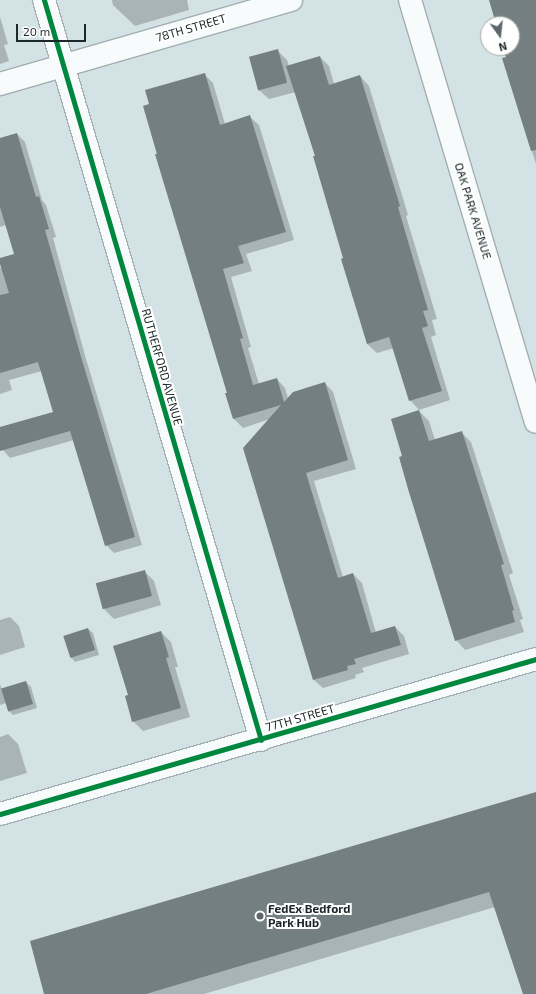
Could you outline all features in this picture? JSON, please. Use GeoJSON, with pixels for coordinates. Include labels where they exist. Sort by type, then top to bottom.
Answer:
{"type":"FeatureCollection","features":[{"type":"Feature","properties":{"kind":"street","name":"RUTHERFORD AVENUE"},"geometry":{"type":"LineString","coordinates":[[44,0],[261,740]]}},
{"type":"Feature","properties":{"kind":"street","name":"78TH STREET"},"geometry":{"type":"LineString","coordinates":[[0,84],[291,0]]}},
{"type":"Feature","properties":{"kind":"street","name":"OAK PARK AVENUE"},"geometry":{"type":"LineString","coordinates":[[410,0],[536,422]]}},
{"type":"Feature","properties":{"kind":"street","name":"77TH STREET"},"geometry":{"type":"LineString","coordinates":[[0,814],[261,740],[536,659]]}},
{"type":"Feature","properties":{"kind":"building"},"geometry":{"type":"Polygon","coordinates":[[[489,0],[536,0],[536,150],[531,151],[502,58],[506,56],[520,56],[520,16],[494,16],[489,0]]]}},
{"type":"Feature","properties":{"kind":"building"},"geometry":{"type":"Polygon","coordinates":[[[278,49],[287,83],[258,91],[249,57],[278,49]]]}},
{"type":"Feature","properties":{"kind":"building"},"geometry":{"type":"Polygon","coordinates":[[[320,56],[329,85],[360,75],[400,206],[398,207],[428,310],[423,311],[428,326],[422,328],[442,391],[409,401],[389,337],[367,344],[341,259],[343,258],[313,156],[315,156],[286,66],[320,56]]]}},
{"type":"Feature","properties":{"kind":"building"},"geometry":{"type":"Polygon","coordinates":[[[205,73],[220,125],[250,115],[286,232],[238,246],[244,263],[223,269],[243,338],[240,339],[253,385],[277,378],[284,402],[293,392],[325,382],[348,460],[306,473],[338,578],[353,573],[371,633],[395,626],[401,645],[354,659],[356,664],[347,666],[348,670],[313,680],[243,448],[281,405],[233,419],[225,393],[227,393],[155,154],[157,154],[143,106],[149,104],[145,90],[205,73]]]}},
{"type":"Feature","properties":{"kind":"building"},"geometry":{"type":"Polygon","coordinates":[[[17,133],[36,197],[39,196],[49,229],[45,230],[135,537],[105,546],[70,431],[0,451],[0,427],[53,412],[38,362],[0,373],[0,295],[9,293],[0,264],[0,258],[14,254],[0,207],[0,138],[17,133]]]}},
{"type":"Feature","properties":{"kind":"building"},"geometry":{"type":"Polygon","coordinates":[[[419,410],[429,441],[462,431],[504,564],[501,565],[514,610],[512,611],[515,622],[455,641],[408,489],[399,457],[402,456],[391,419],[419,410]]]}},
{"type":"Feature","properties":{"kind":"building"},"geometry":{"type":"Polygon","coordinates":[[[145,570],[152,596],[103,609],[96,583],[145,570]]]}},
{"type":"Feature","properties":{"kind":"building"},"geometry":{"type":"Polygon","coordinates":[[[88,628],[95,650],[70,658],[63,636],[88,628]]]}},
{"type":"Feature","properties":{"kind":"building"},"geometry":{"type":"Polygon","coordinates":[[[161,631],[169,657],[166,658],[181,708],[132,722],[125,696],[128,695],[113,646],[161,631]]]}},
{"type":"Feature","properties":{"kind":"building"},"geometry":{"type":"Polygon","coordinates":[[[26,681],[33,704],[8,712],[1,689],[26,681]]]}},
{"type":"Feature","properties":{"kind":"building","name":"FedEx Bedford Park Hub"},"geometry":{"type":"Polygon","coordinates":[[[536,792],[536,994],[523,994],[489,892],[146,994],[44,994],[30,941],[536,792]]]}},
{"type":"Feature","properties":{"kind":"cycle path"},"geometry":{"type":"LineString","coordinates":[[44,0],[261,740]]}},
{"type":"Feature","properties":{"kind":"cycle path"},"geometry":{"type":"LineString","coordinates":[[0,814],[536,659]]}},
{"type":"Feature","properties":{"kind":"place","name":"FedEx Bedford Park Hub"},"geometry":{"type":"Point","coordinates":[260,916]}}]}
